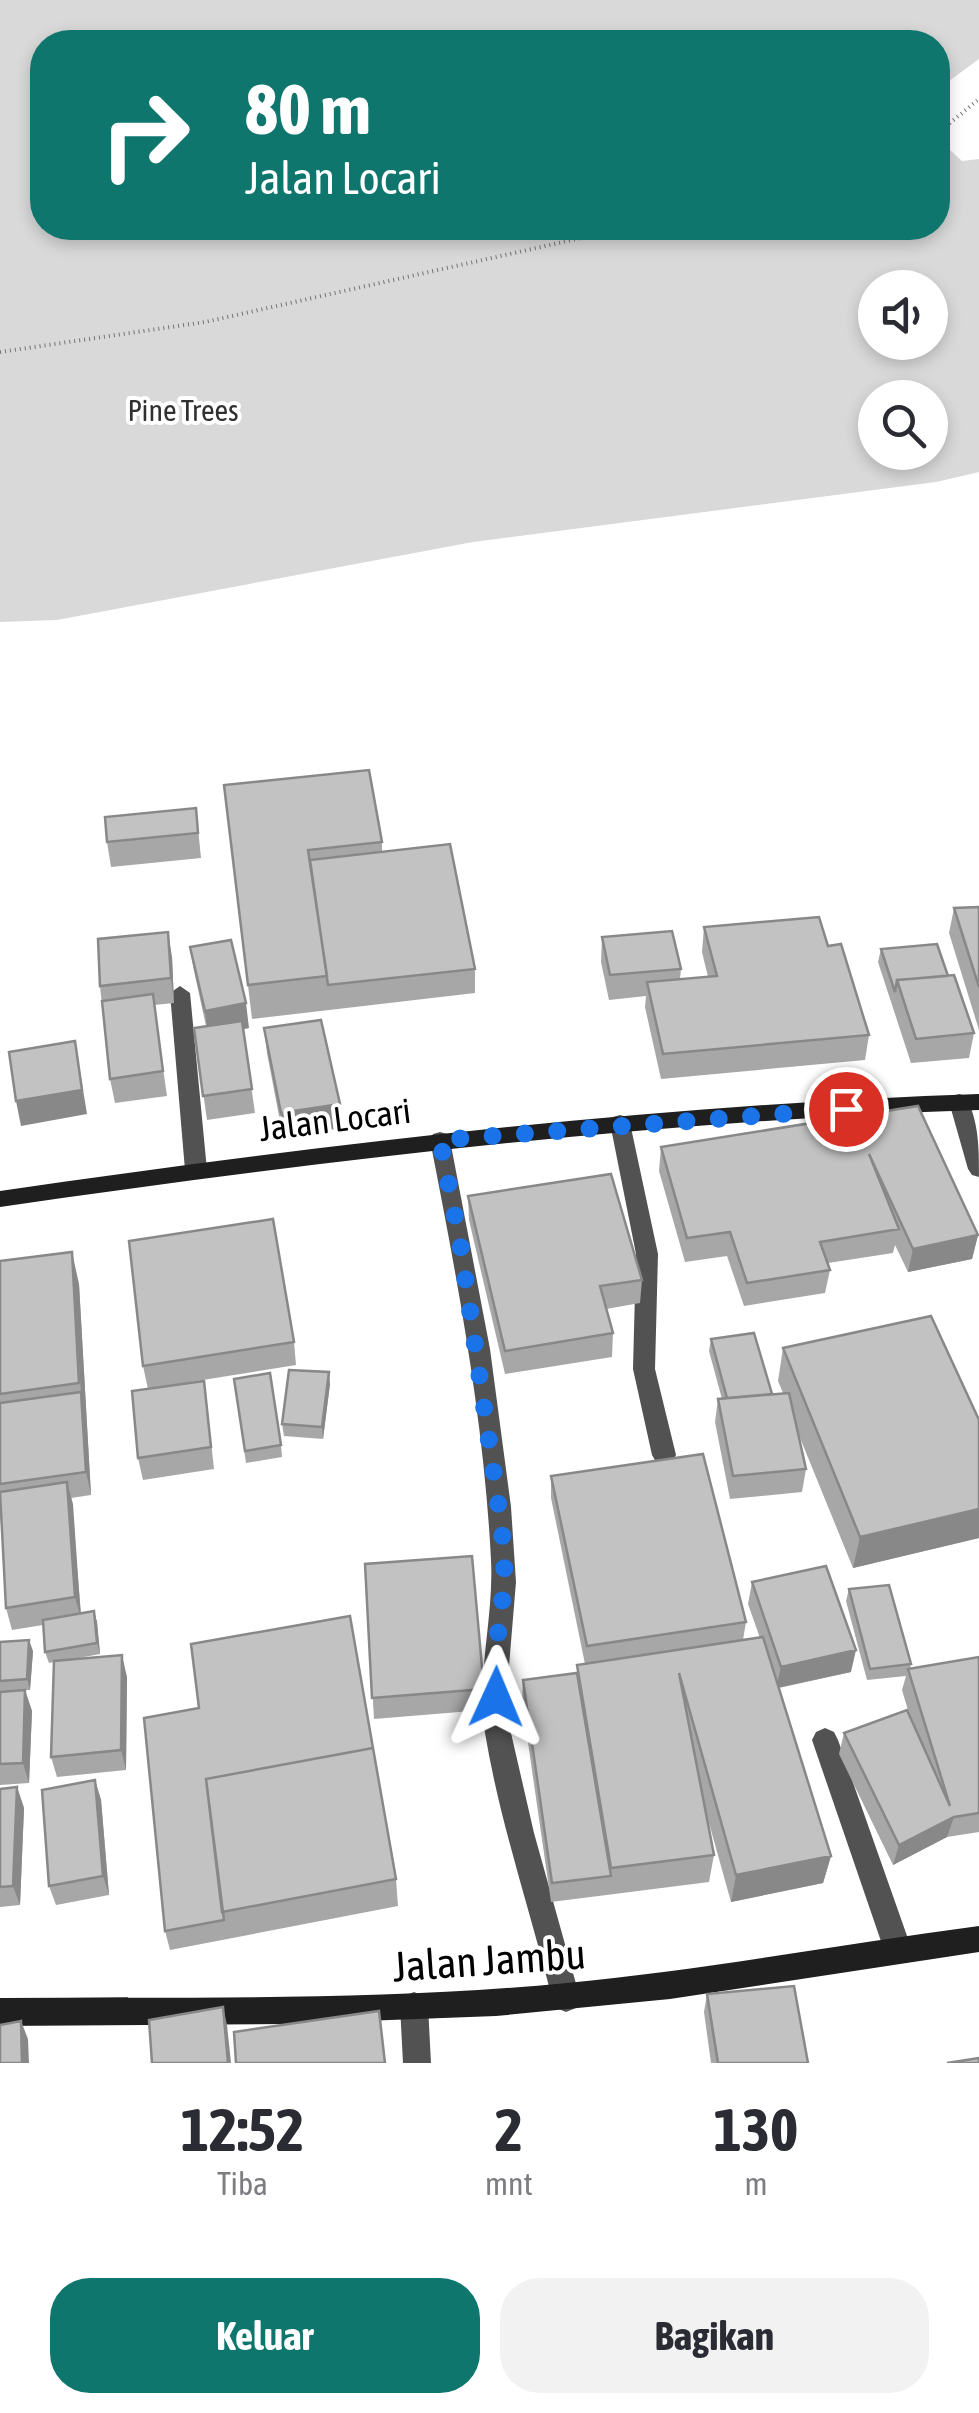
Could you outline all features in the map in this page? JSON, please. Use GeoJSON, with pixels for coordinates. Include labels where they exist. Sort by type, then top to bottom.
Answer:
{"type":"FeatureCollection","features":[{"type":"Feature","properties":{"kind":"street"},"geometry":{"type":"LineString","coordinates":[[180,993],[196,1170]]}},
{"type":"Feature","properties":{"kind":"street"},"geometry":{"type":"LineString","coordinates":[[969,1102],[979,1170]]}},
{"type":"Feature","properties":{"kind":"street","name":"Jalan Locari"},"geometry":{"type":"LineString","coordinates":[[0,1199],[440,1140],[620,1123],[969,1102]]}},
{"type":"Feature","properties":{"kind":"street"},"geometry":{"type":"LineString","coordinates":[[620,1123],[647,1254],[644,1369],[664,1455]]}},
{"type":"Feature","properties":{"kind":"street"},"geometry":{"type":"LineString","coordinates":[[440,1140],[460,1242],[502,1530],[505,1580],[494,1664],[497,1731],[566,1998]]}},
{"type":"Feature","properties":{"kind":"street"},"geometry":{"type":"LineString","coordinates":[[824,1740],[898,1950]]}},
{"type":"Feature","properties":{"kind":"street","name":"Jalan Jambu"},"geometry":{"type":"LineString","coordinates":[[0,2012],[414,2006],[566,1998],[795,1969],[979,1939]]}},
{"type":"Feature","properties":{"kind":"street"},"geometry":{"type":"LineString","coordinates":[[414,2006],[417,2063]]}},
{"type":"Feature","properties":{"kind":"path"},"geometry":{"type":"LineString","coordinates":[[950,123],[979,99]]}},
{"type":"Feature","properties":{"kind":"path"},"geometry":{"type":"LineString","coordinates":[[0,352],[205,322],[572,240]]}},
{"type":"Feature","properties":{"kind":"green space","name":"Pine Trees"},"geometry":{"type":"Polygon","coordinates":[[[0,0],[979,0],[979,59],[950,80],[950,30],[30,30],[30,240],[950,240],[950,150],[962,161],[979,159],[979,472],[936,482],[473,542],[57,620],[0,622],[0,0]]]}},
{"type":"Feature","properties":{"kind":"building"},"geometry":{"type":"Polygon","coordinates":[[[369,770],[382,842],[308,850],[327,976],[248,985],[224,785],[369,770]]]}},
{"type":"Feature","properties":{"kind":"building"},"geometry":{"type":"Polygon","coordinates":[[[196,808],[198,833],[107,842],[105,817],[196,808]]]}},
{"type":"Feature","properties":{"kind":"building"},"geometry":{"type":"Polygon","coordinates":[[[450,844],[475,969],[328,985],[310,860],[450,844]]]}},
{"type":"Feature","properties":{"kind":"building"},"geometry":{"type":"Polygon","coordinates":[[[979,907],[979,987],[954,908],[979,907]]]}},
{"type":"Feature","properties":{"kind":"building"},"geometry":{"type":"Polygon","coordinates":[[[819,917],[828,946],[841,944],[869,1035],[663,1054],[647,982],[717,976],[704,927],[819,917]]]}},
{"type":"Feature","properties":{"kind":"building"},"geometry":{"type":"Polygon","coordinates":[[[672,931],[681,969],[610,975],[602,937],[672,931]]]}},
{"type":"Feature","properties":{"kind":"building"},"geometry":{"type":"Polygon","coordinates":[[[168,932],[171,978],[100,986],[98,939],[168,932]]]}},
{"type":"Feature","properties":{"kind":"building"},"geometry":{"type":"Polygon","coordinates":[[[231,940],[246,1003],[205,1011],[190,947],[231,940]]]}},
{"type":"Feature","properties":{"kind":"building"},"geometry":{"type":"Polygon","coordinates":[[[937,944],[948,976],[897,980],[895,992],[881,949],[937,944]]]}},
{"type":"Feature","properties":{"kind":"building"},"geometry":{"type":"Polygon","coordinates":[[[954,975],[974,1033],[916,1039],[897,980],[954,975]]]}},
{"type":"Feature","properties":{"kind":"building"},"geometry":{"type":"Polygon","coordinates":[[[153,994],[163,1071],[110,1079],[102,1001],[153,994]]]}},
{"type":"Feature","properties":{"kind":"building"},"geometry":{"type":"Polygon","coordinates":[[[321,1020],[340,1104],[281,1113],[264,1028],[321,1020]]]}},
{"type":"Feature","properties":{"kind":"building"},"geometry":{"type":"Polygon","coordinates":[[[242,1021],[252,1089],[203,1096],[194,1028],[242,1021]]]}},
{"type":"Feature","properties":{"kind":"building"},"geometry":{"type":"Polygon","coordinates":[[[75,1041],[82,1090],[16,1101],[9,1052],[75,1041]]]}},
{"type":"Feature","properties":{"kind":"building"},"geometry":{"type":"Polygon","coordinates":[[[918,1106],[978,1235],[913,1249],[869,1154],[899,1229],[820,1242],[830,1270],[747,1283],[730,1232],[687,1238],[661,1147],[918,1106]]]}},
{"type":"Feature","properties":{"kind":"building"},"geometry":{"type":"Polygon","coordinates":[[[611,1174],[642,1280],[600,1286],[613,1333],[505,1351],[468,1196],[611,1174]]]}},
{"type":"Feature","properties":{"kind":"building"},"geometry":{"type":"Polygon","coordinates":[[[273,1219],[294,1342],[143,1366],[129,1241],[273,1219]]]}},
{"type":"Feature","properties":{"kind":"building"},"geometry":{"type":"Polygon","coordinates":[[[72,1252],[79,1383],[0,1394],[0,1261],[72,1252]]]}},
{"type":"Feature","properties":{"kind":"building"},"geometry":{"type":"Polygon","coordinates":[[[931,1316],[979,1420],[979,1509],[860,1537],[783,1348],[931,1316]]]}},
{"type":"Feature","properties":{"kind":"building"},"geometry":{"type":"Polygon","coordinates":[[[754,1333],[772,1394],[727,1398],[711,1339],[754,1333]]]}},
{"type":"Feature","properties":{"kind":"building"},"geometry":{"type":"Polygon","coordinates":[[[289,1370],[329,1372],[322,1427],[282,1424],[289,1370]]]}},
{"type":"Feature","properties":{"kind":"building"},"geometry":{"type":"Polygon","coordinates":[[[270,1373],[281,1445],[245,1451],[234,1379],[270,1373]]]}},
{"type":"Feature","properties":{"kind":"building"},"geometry":{"type":"Polygon","coordinates":[[[204,1381],[211,1447],[138,1458],[132,1391],[204,1381]]]}},
{"type":"Feature","properties":{"kind":"building"},"geometry":{"type":"Polygon","coordinates":[[[81,1392],[86,1472],[0,1484],[0,1403],[81,1392]]]}},
{"type":"Feature","properties":{"kind":"building"},"geometry":{"type":"Polygon","coordinates":[[[789,1393],[806,1469],[733,1476],[718,1399],[789,1393]]]}},
{"type":"Feature","properties":{"kind":"building"},"geometry":{"type":"Polygon","coordinates":[[[703,1454],[746,1622],[587,1646],[551,1476],[703,1454]]]}},
{"type":"Feature","properties":{"kind":"building"},"geometry":{"type":"Polygon","coordinates":[[[67,1482],[75,1597],[6,1608],[0,1492],[67,1482]]]}},
{"type":"Feature","properties":{"kind":"building"},"geometry":{"type":"Polygon","coordinates":[[[472,1556],[484,1689],[372,1698],[365,1564],[472,1556]]]}},
{"type":"Feature","properties":{"kind":"building"},"geometry":{"type":"Polygon","coordinates":[[[826,1566],[856,1650],[781,1667],[752,1582],[826,1566]]]}},
{"type":"Feature","properties":{"kind":"building"},"geometry":{"type":"Polygon","coordinates":[[[889,1585],[911,1664],[870,1669],[849,1589],[889,1585]]]}},
{"type":"Feature","properties":{"kind":"building"},"geometry":{"type":"Polygon","coordinates":[[[94,1611],[97,1643],[45,1652],[43,1620],[94,1611]]]}},
{"type":"Feature","properties":{"kind":"building"},"geometry":{"type":"Polygon","coordinates":[[[350,1616],[373,1748],[206,1779],[224,1920],[165,1931],[144,1718],[199,1708],[191,1644],[350,1616]]]}},
{"type":"Feature","properties":{"kind":"building"},"geometry":{"type":"Polygon","coordinates":[[[763,1637],[831,1856],[736,1875],[679,1673],[714,1855],[611,1868],[577,1665],[763,1637]]]}},
{"type":"Feature","properties":{"kind":"building"},"geometry":{"type":"Polygon","coordinates":[[[29,1640],[27,1679],[0,1681],[0,1642],[29,1640]]]}},
{"type":"Feature","properties":{"kind":"building"},"geometry":{"type":"Polygon","coordinates":[[[122,1655],[121,1750],[51,1757],[54,1661],[122,1655]]]}},
{"type":"Feature","properties":{"kind":"building"},"geometry":{"type":"Polygon","coordinates":[[[979,1657],[979,1813],[954,1817],[899,1845],[844,1733],[907,1710],[950,1806],[908,1669],[979,1657]]]}},
{"type":"Feature","properties":{"kind":"building"},"geometry":{"type":"Polygon","coordinates":[[[577,1673],[611,1876],[552,1883],[523,1680],[577,1673]]]}},
{"type":"Feature","properties":{"kind":"building"},"geometry":{"type":"Polygon","coordinates":[[[25,1690],[23,1763],[0,1764],[0,1692],[25,1690]]]}},
{"type":"Feature","properties":{"kind":"building"},"geometry":{"type":"Polygon","coordinates":[[[373,1748],[396,1879],[222,1912],[206,1779],[373,1748]]]}},
{"type":"Feature","properties":{"kind":"building"},"geometry":{"type":"Polygon","coordinates":[[[95,1780],[103,1876],[49,1886],[42,1790],[95,1780]]]}},
{"type":"Feature","properties":{"kind":"building"},"geometry":{"type":"Polygon","coordinates":[[[17,1787],[13,1886],[0,1887],[0,1789],[17,1787]]]}},
{"type":"Feature","properties":{"kind":"building"},"geometry":{"type":"Polygon","coordinates":[[[794,1986],[808,2063],[718,2063],[707,1994],[794,1986]]]}},
{"type":"Feature","properties":{"kind":"building"},"geometry":{"type":"Polygon","coordinates":[[[223,2007],[228,2063],[152,2063],[149,2020],[223,2007]]]}},
{"type":"Feature","properties":{"kind":"building"},"geometry":{"type":"Polygon","coordinates":[[[379,2011],[385,2063],[236,2063],[234,2032],[379,2011]]]}},
{"type":"Feature","properties":{"kind":"building"},"geometry":{"type":"Polygon","coordinates":[[[21,2021],[22,2063],[0,2063],[0,2025],[21,2021]]]}},
{"type":"Feature","properties":{"kind":"building"},"geometry":{"type":"Polygon","coordinates":[[[979,2058],[979,2063],[947,2063],[979,2058]]]}},
{"type":"Feature","properties":{"kind":"route"},"geometry":{"type":"LineString","coordinates":[[496,1697],[494,1664],[505,1580],[502,1530],[460,1242],[440,1140],[592,1125],[846,1109]]}}]}
